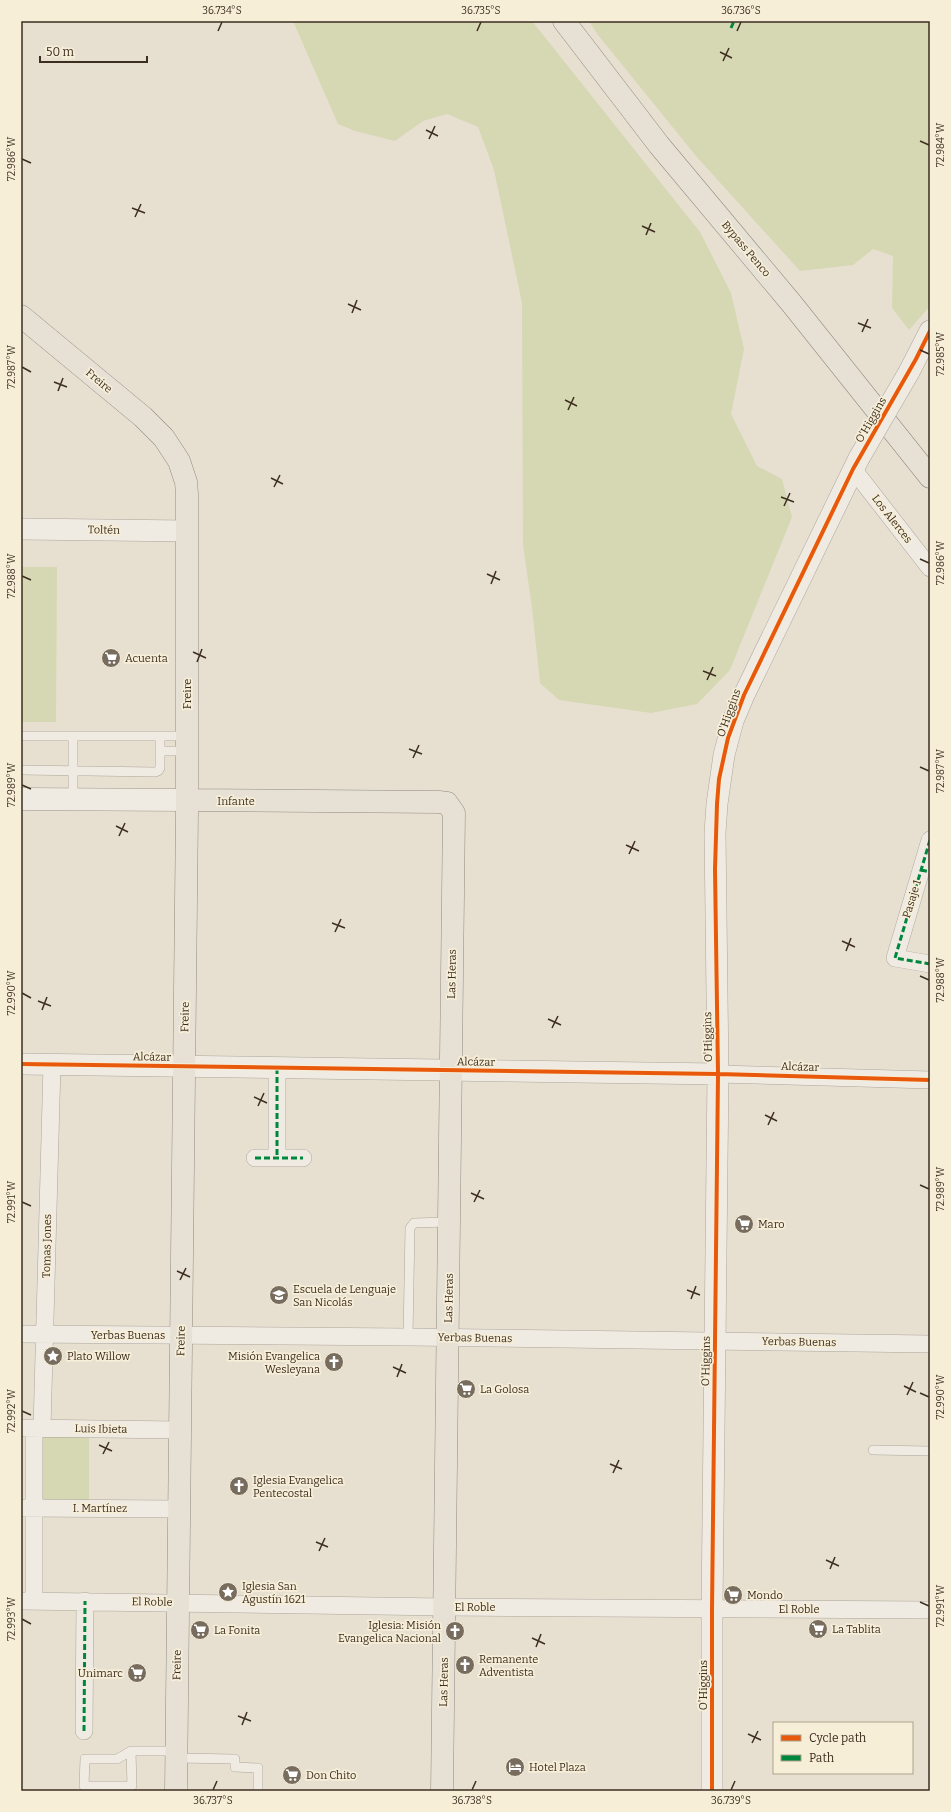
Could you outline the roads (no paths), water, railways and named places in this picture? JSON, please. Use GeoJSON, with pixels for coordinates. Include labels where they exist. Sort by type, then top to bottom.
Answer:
{"type":"FeatureCollection","features":[{"type":"Feature","properties":{"kind":"main road","name":"Bypass Penco"},"geometry":{"type":"LineString","coordinates":[[564,21],[641,122],[792,304],[930,477]]}},
{"type":"Feature","properties":{"kind":"main road","name":"Freire"},"geometry":{"type":"LineString","coordinates":[[21,316],[143,417],[164,438],[179,460],[186,482],[187,800],[176,1791]]}},
{"type":"Feature","properties":{"kind":"main road","name":"Infante"},"geometry":{"type":"LineString","coordinates":[[21,799],[439,802],[450,806]]}},
{"type":"Feature","properties":{"kind":"main road","name":"Las Heras"},"geometry":{"type":"LineString","coordinates":[[442,1791],[454,817],[450,806]]}},
{"type":"Feature","properties":{"kind":"street","name":"O'Higgins"},"geometry":{"type":"LineString","coordinates":[[712,1791],[712,1608],[718,1074],[715,833],[716,804],[724,755],[733,721],[744,694],[856,464],[909,372],[930,332]]}},
{"type":"Feature","properties":{"kind":"street","name":"Los Alerces"},"geometry":{"type":"LineString","coordinates":[[856,464],[930,568]]}},
{"type":"Feature","properties":{"kind":"street","name":"Toltén"},"geometry":{"type":"LineString","coordinates":[[21,529],[187,531]]}},
{"type":"Feature","properties":{"kind":"street","name":"Pasaje 1"},"geometry":{"type":"LineString","coordinates":[[930,840],[926,871],[895,958],[930,964]]}},
{"type":"Feature","properties":{"kind":"street","name":"Alcázar"},"geometry":{"type":"LineString","coordinates":[[21,1064],[718,1074],[930,1080]]}},
{"type":"Feature","properties":{"kind":"street","name":"Tomas Jones"},"geometry":{"type":"LineString","coordinates":[[27,1601],[27,1508],[33,1428],[45,1334],[52,1065]]}},
{"type":"Feature","properties":{"kind":"street"},"geometry":{"type":"LineString","coordinates":[[277,1068],[277,1158]]}},
{"type":"Feature","properties":{"kind":"street"},"geometry":{"type":"LineString","coordinates":[[255,1158],[303,1158]]}},
{"type":"Feature","properties":{"kind":"street","name":"Yerbas Buenas"},"geometry":{"type":"LineString","coordinates":[[21,1334],[408,1337],[930,1344]]}},
{"type":"Feature","properties":{"kind":"street","name":"Luis Ibieta"},"geometry":{"type":"LineString","coordinates":[[33,1428],[180,1430]]}},
{"type":"Feature","properties":{"kind":"street","name":"I. Martínez"},"geometry":{"type":"LineString","coordinates":[[27,1508],[179,1508]]}},
{"type":"Feature","properties":{"kind":"street","name":"El Roble"},"geometry":{"type":"LineString","coordinates":[[27,1601],[445,1607],[930,1610]]}},
{"type":"Feature","properties":{"kind":"street"},"geometry":{"type":"LineString","coordinates":[[84,1732],[85,1601]]}},
{"type":"Feature","properties":{"kind":"lane"},"geometry":{"type":"LineString","coordinates":[[21,736],[160,737],[187,744]]}},
{"type":"Feature","properties":{"kind":"lane"},"geometry":{"type":"LineString","coordinates":[[73,736],[73,800]]}},
{"type":"Feature","properties":{"kind":"lane"},"geometry":{"type":"LineString","coordinates":[[21,770],[158,772],[160,768],[160,737]]}},
{"type":"Feature","properties":{"kind":"lane"},"geometry":{"type":"LineString","coordinates":[[160,751],[187,744]]}},
{"type":"Feature","properties":{"kind":"lane"},"geometry":{"type":"LineString","coordinates":[[408,1337],[410,1228],[414,1223],[450,1222]]}},
{"type":"Feature","properties":{"kind":"lane"},"geometry":{"type":"LineString","coordinates":[[873,1450],[930,1451]]}},
{"type":"Feature","properties":{"kind":"lane"},"geometry":{"type":"LineString","coordinates":[[131,1751],[132,1786],[84,1786],[85,1759],[117,1759],[131,1751],[235,1759],[235,1767],[258,1768],[258,1791]]}},
{"type":"Feature","properties":{"kind":"place","name":"Acuenta"},"geometry":{"type":"Point","coordinates":[111,658]}},
{"type":"Feature","properties":{"kind":"place","name":"Maro"},"geometry":{"type":"Point","coordinates":[744,1224]}},
{"type":"Feature","properties":{"kind":"place","name":"Escuela de Lenguaje San Nicolás"},"geometry":{"type":"Point","coordinates":[279,1295]}},
{"type":"Feature","properties":{"kind":"place","name":"Plato Willow"},"geometry":{"type":"Point","coordinates":[53,1356]}},
{"type":"Feature","properties":{"kind":"place","name":"Misión Evangelica Wesleyana"},"geometry":{"type":"Point","coordinates":[334,1362]}},
{"type":"Feature","properties":{"kind":"place","name":"La Golosa"},"geometry":{"type":"Point","coordinates":[466,1389]}},
{"type":"Feature","properties":{"kind":"place","name":"Iglesia Evangelica Pentecostal"},"geometry":{"type":"Point","coordinates":[239,1486]}},
{"type":"Feature","properties":{"kind":"place","name":"Iglesia San Agustín 1621"},"geometry":{"type":"Point","coordinates":[228,1592]}},
{"type":"Feature","properties":{"kind":"place","name":"Mondo"},"geometry":{"type":"Point","coordinates":[733,1595]}},
{"type":"Feature","properties":{"kind":"place","name":"La Tablita"},"geometry":{"type":"Point","coordinates":[818,1629]}},
{"type":"Feature","properties":{"kind":"place","name":"La Fonita"},"geometry":{"type":"Point","coordinates":[200,1630]}},
{"type":"Feature","properties":{"kind":"place","name":"Iglesia: Misión Evangelica Nacional"},"geometry":{"type":"Point","coordinates":[455,1631]}},
{"type":"Feature","properties":{"kind":"place","name":"Remanente Adventista"},"geometry":{"type":"Point","coordinates":[465,1665]}},
{"type":"Feature","properties":{"kind":"place","name":"Unimarc"},"geometry":{"type":"Point","coordinates":[137,1673]}},
{"type":"Feature","properties":{"kind":"place","name":"Hotel Plaza"},"geometry":{"type":"Point","coordinates":[515,1767]}},
{"type":"Feature","properties":{"kind":"place","name":"Don Chito"},"geometry":{"type":"Point","coordinates":[292,1775]}}]}
